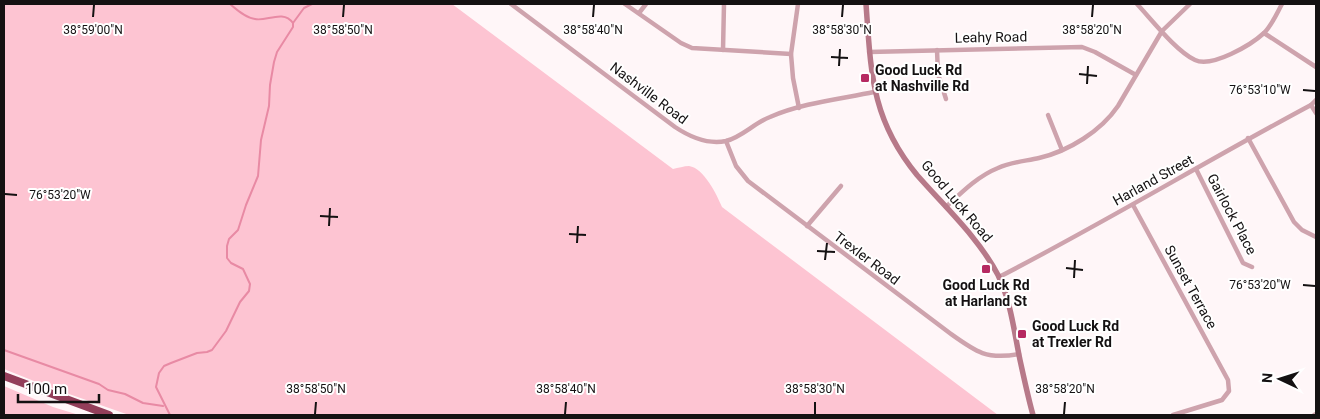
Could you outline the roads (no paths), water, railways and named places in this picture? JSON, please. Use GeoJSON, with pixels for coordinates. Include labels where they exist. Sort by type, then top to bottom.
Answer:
{"type":"FeatureCollection","features":[{"type":"Feature","properties":{"kind":"highway"},"geometry":{"type":"LineString","coordinates":[[4,376],[109,415]]}},
{"type":"Feature","properties":{"kind":"main road","name":"Good Luck Road"},"geometry":{"type":"LineString","coordinates":[[866,4],[874,92],[885,123],[897,146],[917,174],[986,255],[999,278],[1012,315],[1033,415]]}},
{"type":"Feature","properties":{"kind":"street","name":"Nashville Road"},"geometry":{"type":"LineString","coordinates":[[511,4],[686,134],[701,140],[726,141]]}},
{"type":"Feature","properties":{"kind":"street"},"geometry":{"type":"LineString","coordinates":[[625,4],[681,43],[702,49],[792,54]]}},
{"type":"Feature","properties":{"kind":"street"},"geometry":{"type":"LineString","coordinates":[[639,13],[646,4]]}},
{"type":"Feature","properties":{"kind":"street"},"geometry":{"type":"LineString","coordinates":[[723,50],[724,4]]}},
{"type":"Feature","properties":{"kind":"street"},"geometry":{"type":"LineString","coordinates":[[798,4],[792,54],[793,78],[799,108]]}},
{"type":"Feature","properties":{"kind":"street"},"geometry":{"type":"LineString","coordinates":[[1137,4],[1187,55],[1195,60],[1205,62],[1226,56],[1264,33],[1282,4]]}},
{"type":"Feature","properties":{"kind":"street"},"geometry":{"type":"LineString","coordinates":[[946,207],[969,186],[995,169],[1009,164],[1040,158],[1062,150],[1088,135],[1106,121],[1118,106],[1162,31],[1190,4]]}},
{"type":"Feature","properties":{"kind":"street"},"geometry":{"type":"LineString","coordinates":[[1264,33],[1316,67]]}},
{"type":"Feature","properties":{"kind":"street","name":"Leahy Road"},"geometry":{"type":"LineString","coordinates":[[870,52],[1082,47],[1095,52],[1136,75]]}},
{"type":"Feature","properties":{"kind":"street"},"geometry":{"type":"LineString","coordinates":[[937,50],[938,74],[946,99]]}},
{"type":"Feature","properties":{"kind":"street"},"geometry":{"type":"LineString","coordinates":[[726,141],[764,119],[799,108],[874,92]]}},
{"type":"Feature","properties":{"kind":"street","name":"Harland Street"},"geometry":{"type":"LineString","coordinates":[[999,278],[1132,205],[1248,138],[1311,105],[1316,100]]}},
{"type":"Feature","properties":{"kind":"street"},"geometry":{"type":"LineString","coordinates":[[1311,105],[1316,114]]}},
{"type":"Feature","properties":{"kind":"street"},"geometry":{"type":"LineString","coordinates":[[1048,115],[1062,150]]}},
{"type":"Feature","properties":{"kind":"street"},"geometry":{"type":"LineString","coordinates":[[1248,138],[1294,222],[1302,230],[1316,238]]}},
{"type":"Feature","properties":{"kind":"street","name":"Trexler Road"},"geometry":{"type":"LineString","coordinates":[[726,141],[736,166],[748,181],[916,309],[978,352],[997,357],[1019,354]]}},
{"type":"Feature","properties":{"kind":"street","name":"Gairlock Place"},"geometry":{"type":"LineString","coordinates":[[1196,169],[1243,263],[1252,267]]}},
{"type":"Feature","properties":{"kind":"street"},"geometry":{"type":"LineString","coordinates":[[808,226],[841,186]]}},
{"type":"Feature","properties":{"kind":"street","name":"Sunset Terrace"},"geometry":{"type":"LineString","coordinates":[[1132,205],[1228,380],[1228,391],[1222,400],[1173,415]]}},
{"type":"Feature","properties":{"kind":"waterway"},"geometry":{"type":"LineString","coordinates":[[170,415],[156,387],[159,373],[164,366],[197,353],[212,350],[226,331],[240,302],[249,291],[250,284],[243,269],[231,263],[227,258],[227,246],[229,239],[238,230],[258,176],[261,140],[269,106],[274,62],[277,52],[293,27],[293,23],[284,17],[252,18],[230,4]]}},
{"type":"Feature","properties":{"kind":"waterway"},"geometry":{"type":"LineString","coordinates":[[293,23],[304,8],[312,4]]}},
{"type":"Feature","properties":{"kind":"waterway"},"geometry":{"type":"LineString","coordinates":[[4,350],[99,384],[108,390],[125,394],[143,403],[163,406]]}},
{"type":"Feature","properties":{"kind":"place","name":"Good Luck Rd at Nashville Rd"},"geometry":{"type":"Point","coordinates":[865,78]}},
{"type":"Feature","properties":{"kind":"place","name":"Good Luck Rd at Harland St"},"geometry":{"type":"Point","coordinates":[986,269]}},
{"type":"Feature","properties":{"kind":"place","name":"Good Luck Rd at Trexler Rd"},"geometry":{"type":"Point","coordinates":[1022,334]}}]}
